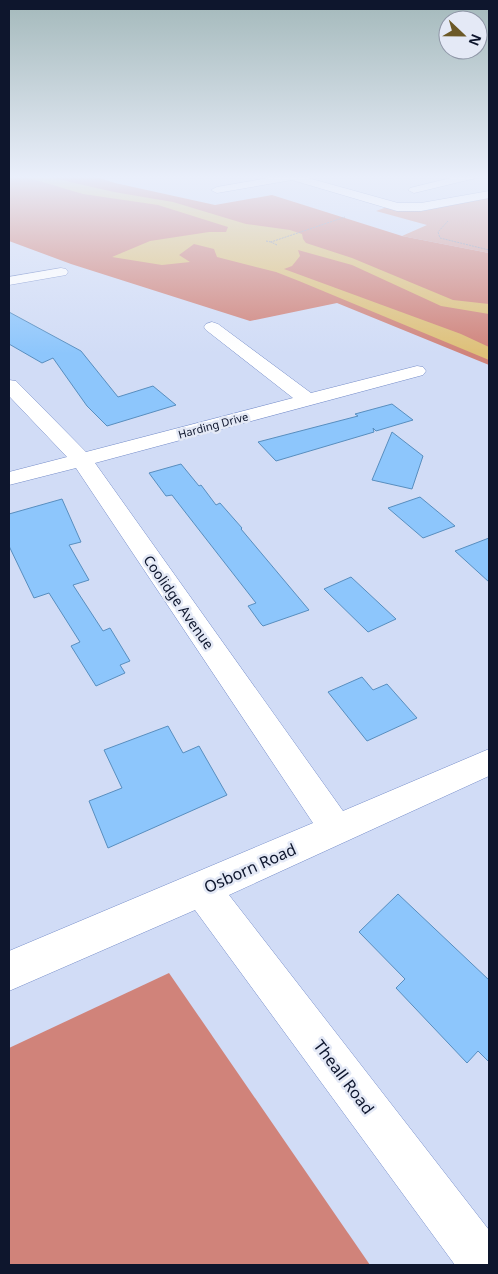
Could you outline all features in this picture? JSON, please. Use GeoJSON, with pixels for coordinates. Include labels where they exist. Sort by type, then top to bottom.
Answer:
{"type":"FeatureCollection","features":[{"type":"Feature","properties":{"kind":"street"},"geometry":{"type":"LineString","coordinates":[[9,281],[61,272]]}},
{"type":"Feature","properties":{"kind":"street"},"geometry":{"type":"LineString","coordinates":[[212,327],[308,400]]}},
{"type":"Feature","properties":{"kind":"street","name":"Harding Drive"},"geometry":{"type":"LineString","coordinates":[[9,479],[417,371]]}},
{"type":"Feature","properties":{"kind":"street","name":"Coolidge Avenue"},"geometry":{"type":"LineString","coordinates":[[9,385],[82,460],[336,830]]}},
{"type":"Feature","properties":{"kind":"street","name":"Osborn Road"},"geometry":{"type":"LineString","coordinates":[[9,971],[202,889],[489,762]]}},
{"type":"Feature","properties":{"kind":"street","name":"Theall Road"},"geometry":{"type":"LineString","coordinates":[[202,889],[485,1265]]}},
{"type":"Feature","properties":{"kind":"path"},"geometry":{"type":"LineString","coordinates":[[271,242],[291,235]]}},
{"type":"Feature","properties":{"kind":"path"},"geometry":{"type":"LineString","coordinates":[[439,235],[440,238],[489,250]]}},
{"type":"Feature","properties":{"kind":"path"},"geometry":{"type":"LineString","coordinates":[[266,241],[277,245]]}},
{"type":"Feature","properties":{"kind":"shaded area"},"geometry":{"type":"Polygon","coordinates":[[[9,235],[400,235],[489,253],[489,365],[337,303],[250,321],[71,264],[9,241],[9,235]]]}},
{"type":"Feature","properties":{"kind":"shaded area"},"geometry":{"type":"Polygon","coordinates":[[[186,235],[302,235],[306,243],[352,258],[453,300],[489,304],[489,314],[441,306],[352,265],[298,250],[300,256],[292,266],[284,269],[461,334],[489,347],[489,360],[276,272],[217,257],[214,249],[194,244],[179,255],[190,262],[162,265],[112,257],[150,241],[186,235]]]}},
{"type":"Feature","properties":{"kind":"shaded area"},"geometry":{"type":"Polygon","coordinates":[[[489,235],[489,253],[402,236],[489,235]]]}},
{"type":"Feature","properties":{"kind":"shaded area"},"geometry":{"type":"Polygon","coordinates":[[[169,973],[370,1265],[9,1265],[9,1048],[169,973]]]}},
{"type":"Feature","properties":{"kind":"building"},"geometry":{"type":"Polygon","coordinates":[[[9,312],[81,351],[118,397],[153,386],[176,405],[107,426],[87,406],[53,358],[42,363],[9,344],[9,312]]]}},
{"type":"Feature","properties":{"kind":"building"},"geometry":{"type":"Polygon","coordinates":[[[392,404],[413,420],[376,431],[373,428],[374,432],[276,461],[258,442],[358,416],[355,414],[392,404]]]}},
{"type":"Feature","properties":{"kind":"building"},"geometry":{"type":"Polygon","coordinates":[[[392,432],[423,456],[412,489],[372,480],[392,432]]]}},
{"type":"Feature","properties":{"kind":"building"},"geometry":{"type":"Polygon","coordinates":[[[181,464],[199,486],[201,485],[216,505],[220,503],[242,528],[309,610],[263,626],[261,624],[248,606],[256,603],[172,495],[166,496],[149,473],[181,464]]]}},
{"type":"Feature","properties":{"kind":"building"},"geometry":{"type":"Polygon","coordinates":[[[420,497],[455,526],[423,538],[388,508],[420,497]]]}},
{"type":"Feature","properties":{"kind":"building"},"geometry":{"type":"Polygon","coordinates":[[[62,499],[81,542],[69,545],[89,580],[73,585],[103,631],[110,628],[130,661],[120,665],[125,673],[96,686],[71,646],[80,642],[49,593],[34,598],[9,546],[9,514],[62,499]]]}},
{"type":"Feature","properties":{"kind":"building"},"geometry":{"type":"Polygon","coordinates":[[[489,538],[489,582],[455,551],[489,538]]]}},
{"type":"Feature","properties":{"kind":"building"},"geometry":{"type":"Polygon","coordinates":[[[351,577],[396,619],[368,632],[324,589],[351,577]]]}},
{"type":"Feature","properties":{"kind":"building"},"geometry":{"type":"Polygon","coordinates":[[[362,677],[373,690],[387,684],[417,718],[367,741],[328,692],[362,677]]]}},
{"type":"Feature","properties":{"kind":"building"},"geometry":{"type":"Polygon","coordinates":[[[168,726],[183,753],[199,746],[227,795],[108,848],[89,801],[122,788],[104,750],[168,726]]]}},
{"type":"Feature","properties":{"kind":"building"},"geometry":{"type":"Polygon","coordinates":[[[398,894],[489,980],[489,1062],[478,1051],[467,1063],[396,988],[405,979],[359,932],[398,894]]]}}]}
